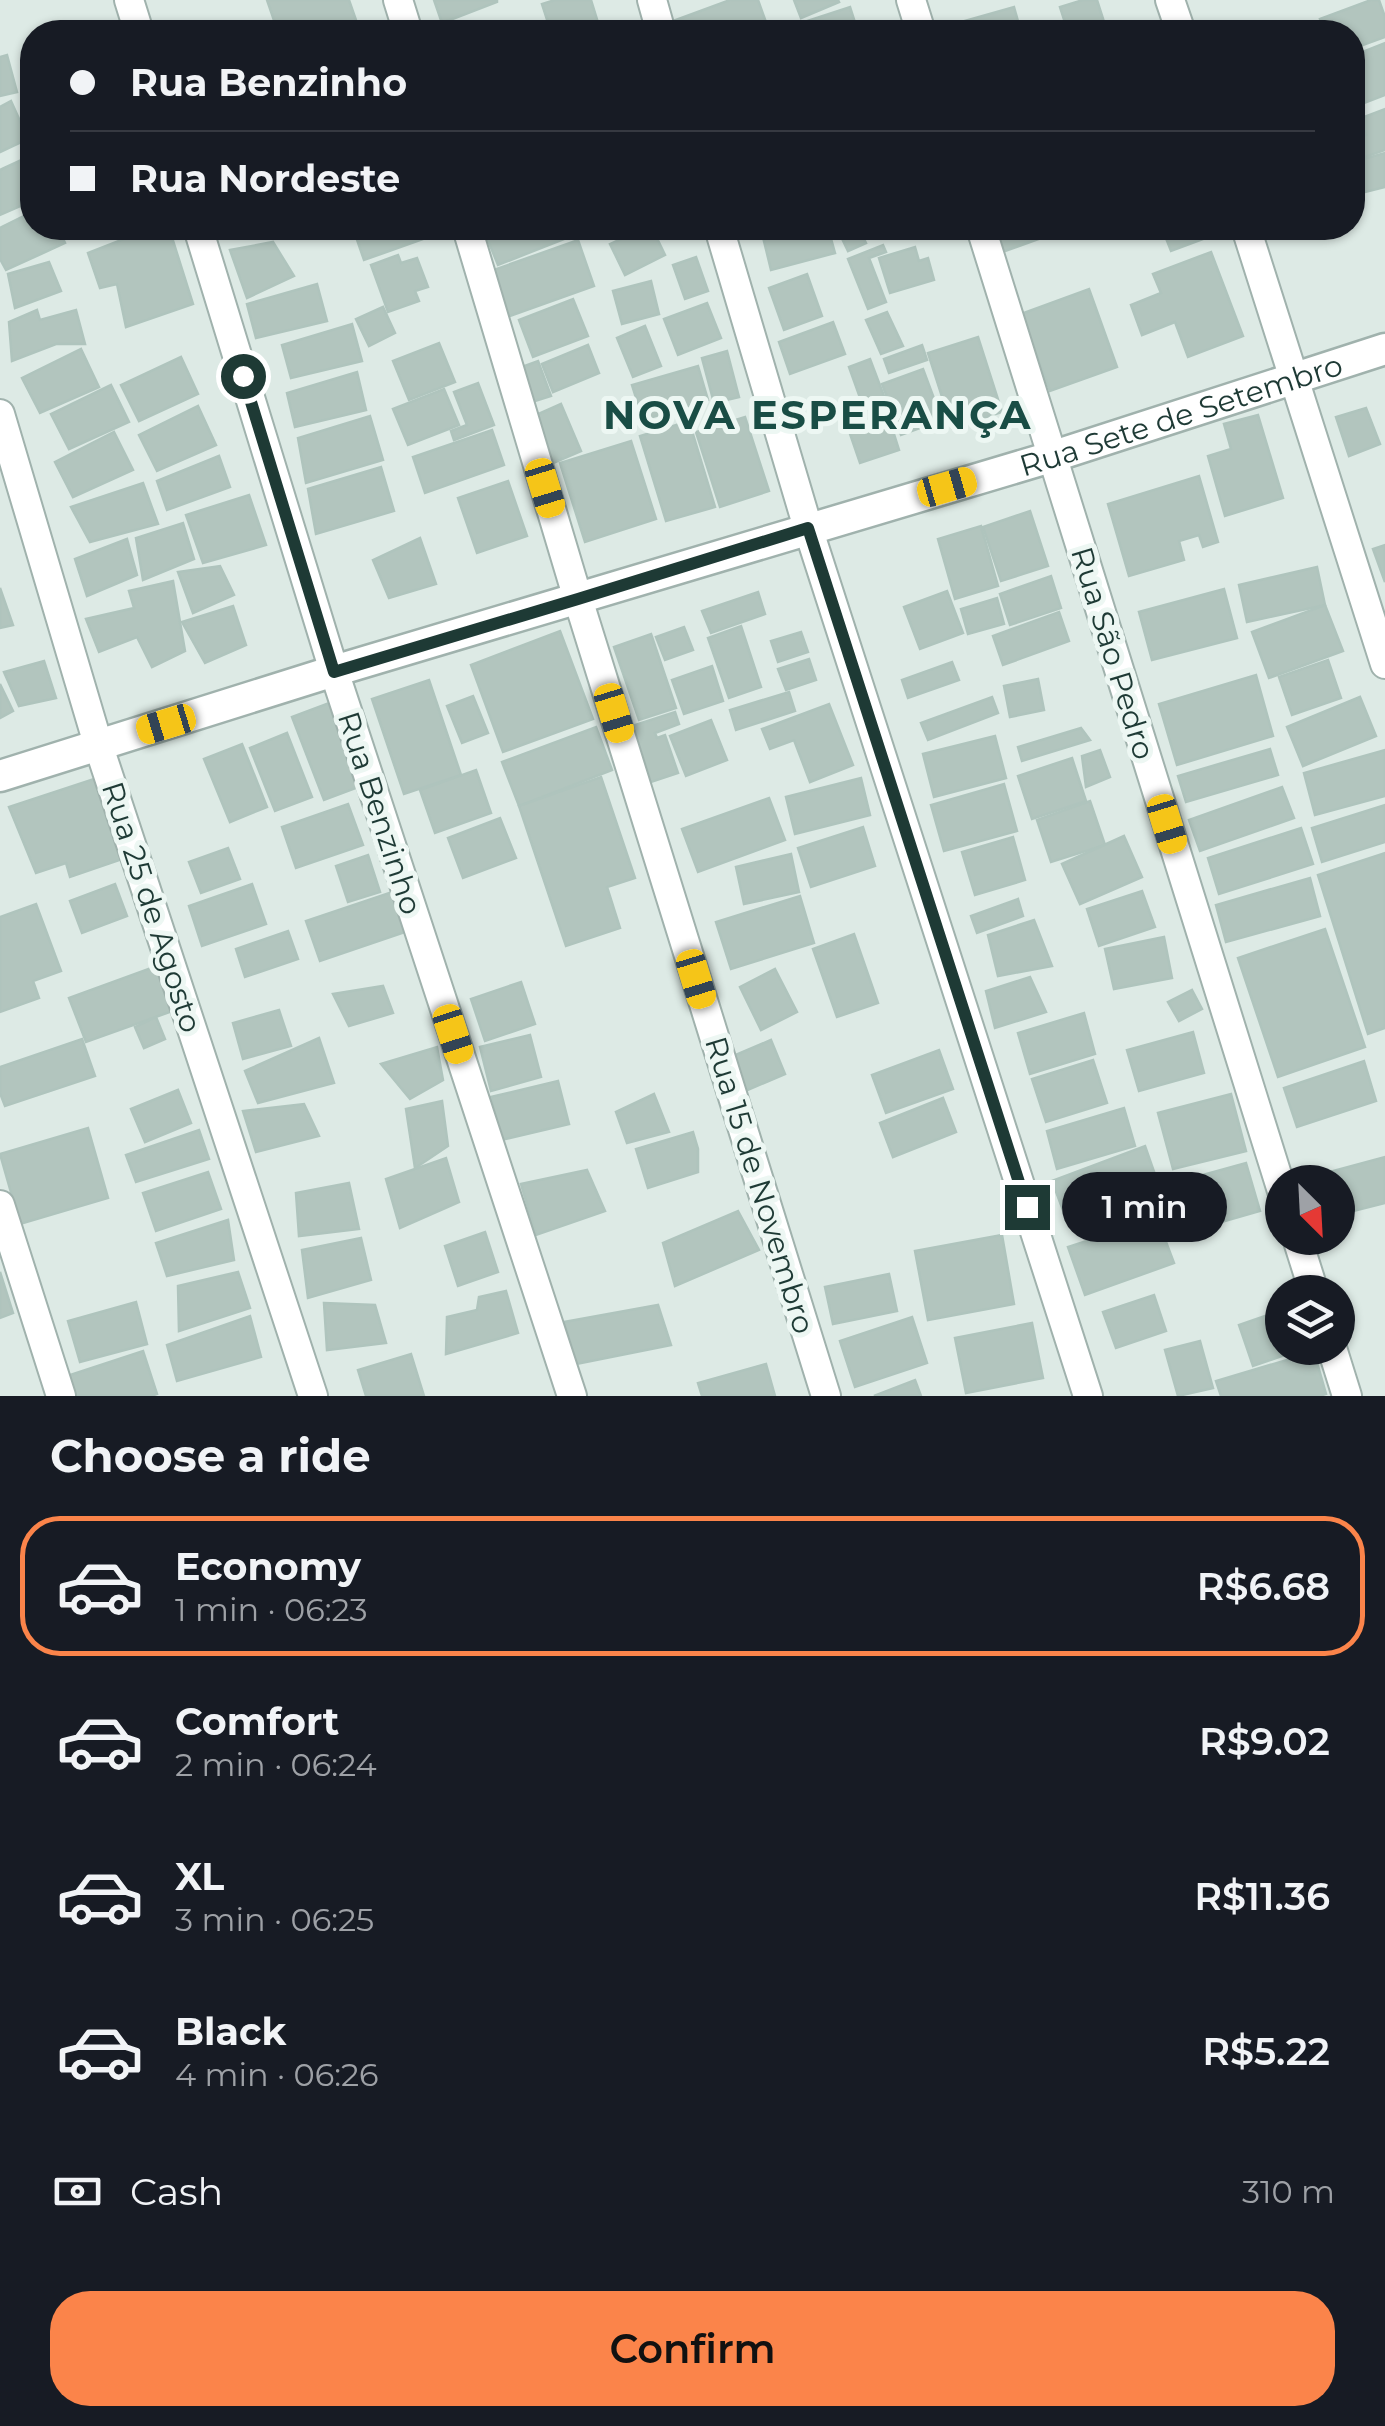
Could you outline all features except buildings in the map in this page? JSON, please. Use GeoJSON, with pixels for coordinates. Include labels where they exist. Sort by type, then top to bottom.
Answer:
{"type":"FeatureCollection","features":[{"type":"Feature","properties":{"kind":"street","name":"Rua Benzinho"},"geometry":{"type":"LineString","coordinates":[[202,240],[334,672],[572,1396]]}},
{"type":"Feature","properties":{"kind":"street","name":"Rua 15 de Novembro"},"geometry":{"type":"LineString","coordinates":[[471,240],[826,1396]]}},
{"type":"Feature","properties":{"kind":"street"},"geometry":{"type":"LineString","coordinates":[[723,240],[808,528],[1088,1396]]}},
{"type":"Feature","properties":{"kind":"street","name":"Rua São Pedro"},"geometry":{"type":"LineString","coordinates":[[985,240],[1274,1165]]}},
{"type":"Feature","properties":{"kind":"street"},"geometry":{"type":"LineString","coordinates":[[1250,240],[1385,664]]}},
{"type":"Feature","properties":{"kind":"street","name":"Rua Sete de Setembro"},"geometry":{"type":"LineString","coordinates":[[0,776],[1051,457],[1385,349]]}},
{"type":"Feature","properties":{"kind":"street","name":"Rua 25 de Agosto"},"geometry":{"type":"LineString","coordinates":[[0,414],[98,744],[312,1396]]}},
{"type":"Feature","properties":{"kind":"street"},"geometry":{"type":"LineString","coordinates":[[0,1205],[61,1396]]}},
{"type":"Feature","properties":{"kind":"street"},"geometry":{"type":"LineString","coordinates":[[1337,1365],[1347,1396]]}},
{"type":"Feature","properties":{"kind":"district","name":"NOVA ESPERANÇA"},"geometry":{"type":"Point","coordinates":[818,414]}},
{"type":"Feature","properties":{"kind":"route"},"geometry":{"type":"LineString","coordinates":[[243,376],[334,672],[808,528],[1027,1207]]}}]}
